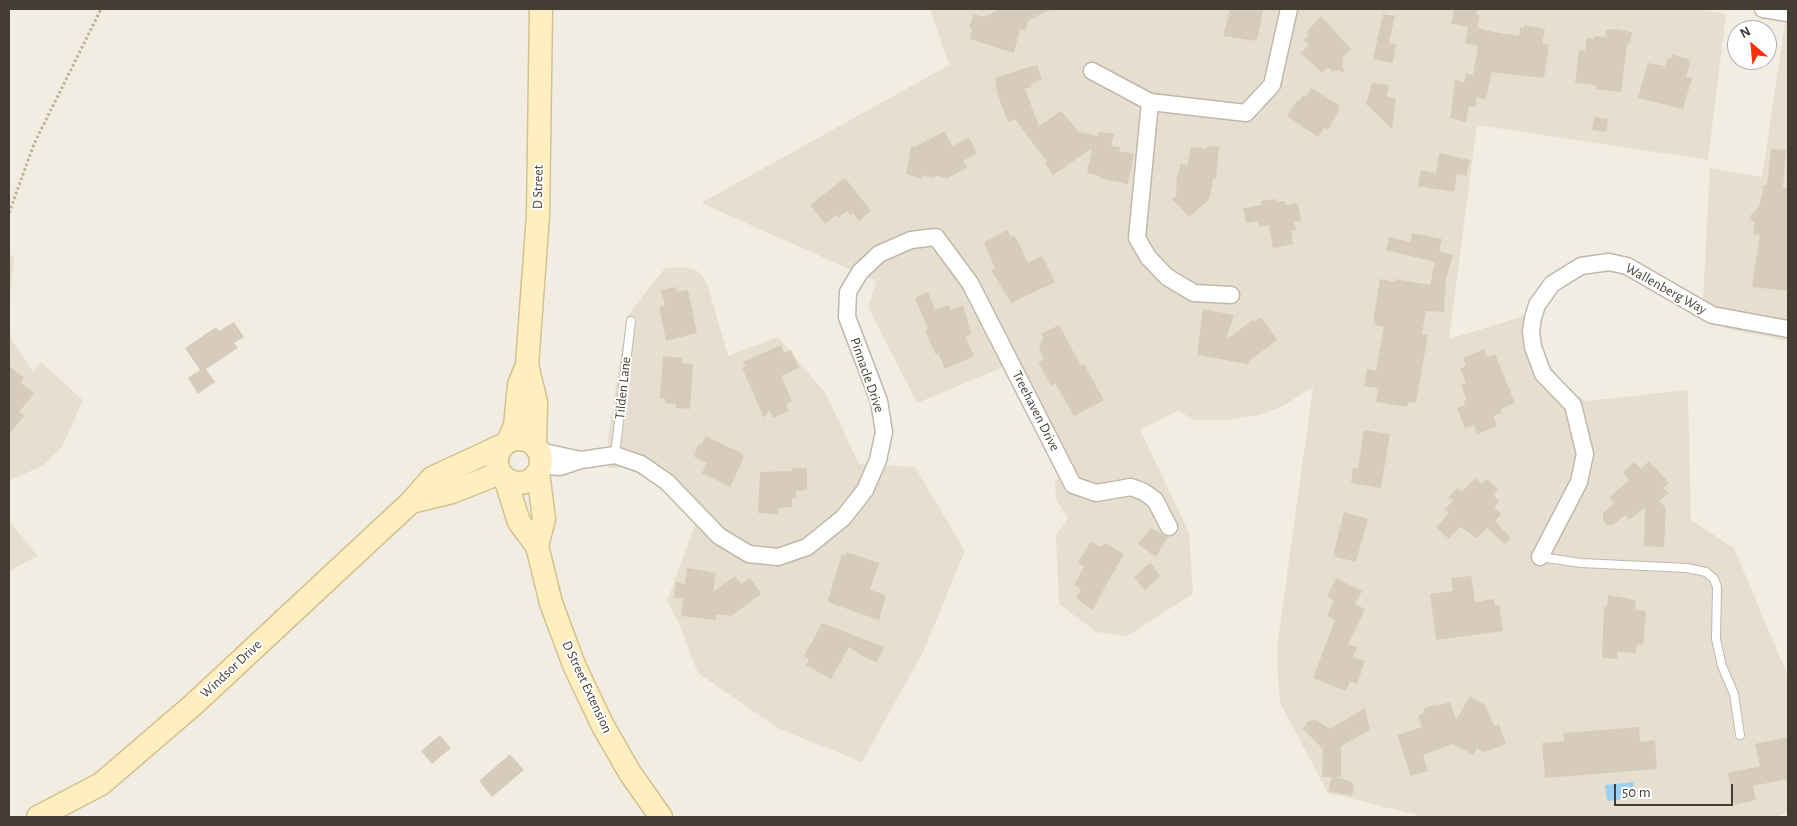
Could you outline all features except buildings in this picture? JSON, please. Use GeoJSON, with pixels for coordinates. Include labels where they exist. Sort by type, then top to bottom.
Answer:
{"type":"FeatureCollection","features":[{"type":"Feature","properties":{"kind":"street","name":"D Street"},"geometry":{"type":"LineString","coordinates":[[505,443],[515,426],[519,385],[527,365],[538,215],[541,9]]}},
{"type":"Feature","properties":{"kind":"street"},"geometry":{"type":"LineString","coordinates":[[1092,72],[1150,102],[1246,113],[1272,85],[1289,9]]}},
{"type":"Feature","properties":{"kind":"street"},"geometry":{"type":"LineString","coordinates":[[1763,9],[1788,13]]}},
{"type":"Feature","properties":{"kind":"street"},"geometry":{"type":"LineString","coordinates":[[1150,102],[1137,238],[1148,257],[1167,277],[1194,293],[1231,295]]}},
{"type":"Feature","properties":{"kind":"street","name":"Pinnacle Drive"},"geometry":{"type":"LineString","coordinates":[[538,459],[560,467],[581,460],[615,455],[641,464],[667,482],[719,536],[749,554],[778,557],[807,547],[842,518],[865,490],[878,460],[884,432],[879,401],[847,317],[848,292],[860,272],[879,254],[911,240],[936,237]]}},
{"type":"Feature","properties":{"kind":"street","name":"Treehaven Drive"},"geometry":{"type":"LineString","coordinates":[[936,237],[970,283],[1073,484],[1096,492],[1131,487],[1144,492],[1155,500],[1169,527]]}},
{"type":"Feature","properties":{"kind":"street","name":"Wallenberg Way"},"geometry":{"type":"LineString","coordinates":[[1540,557],[1579,482],[1585,454],[1573,405],[1543,374],[1533,347],[1532,331],[1535,311],[1552,284],[1581,266],[1609,262],[1627,266],[1712,315],[1788,328]]}},
{"type":"Feature","properties":{"kind":"street","name":"D Street"},"geometry":{"type":"LineString","coordinates":[[527,365],[536,402],[538,459]]}},
{"type":"Feature","properties":{"kind":"street"},"geometry":{"type":"LineString","coordinates":[[522,438],[538,459],[533,478],[519,483],[502,476],[496,458],[505,443],[522,438]]}},
{"type":"Feature","properties":{"kind":"street","name":"Windsor Drive"},"geometry":{"type":"LineString","coordinates":[[38,817],[101,784],[193,705],[411,502],[432,478],[505,443]]}},
{"type":"Feature","properties":{"kind":"street","name":"D Street Extension"},"geometry":{"type":"LineString","coordinates":[[537,546],[544,519],[538,459]]}},
{"type":"Feature","properties":{"kind":"street","name":"Windsor Drive"},"geometry":{"type":"LineString","coordinates":[[411,502],[452,492],[502,476]]}},
{"type":"Feature","properties":{"kind":"street","name":"D Street Extension"},"geometry":{"type":"LineString","coordinates":[[502,476],[519,522],[537,546],[551,603],[574,665],[603,726],[630,773],[661,817]]}},
{"type":"Feature","properties":{"kind":"lane","name":"Tilden Lane"},"geometry":{"type":"LineString","coordinates":[[615,455],[630,320]]}},
{"type":"Feature","properties":{"kind":"lane"},"geometry":{"type":"LineString","coordinates":[[1540,557],[1580,563],[1687,568],[1706,572],[1714,579],[1717,587],[1716,639],[1722,666],[1734,694],[1740,734]]}},
{"type":"Feature","properties":{"kind":"path"},"geometry":{"type":"LineString","coordinates":[[9,213],[34,144],[102,9]]}},
{"type":"Feature","properties":{"kind":"shaded area"},"geometry":{"type":"Polygon","coordinates":[[[930,9],[1697,9],[1726,14],[1708,160],[1477,125],[1449,339],[1544,310],[1539,330],[1540,345],[1544,359],[1568,390],[1586,401],[1688,390],[1691,520],[1734,548],[1788,676],[1788,812],[1774,817],[1425,817],[1328,793],[1280,703],[1278,679],[1277,647],[1313,387],[1281,407],[1258,415],[1226,420],[1192,420],[1179,410],[1140,430],[1189,532],[1193,594],[1127,636],[1096,632],[1059,604],[1056,535],[1068,518],[1056,499],[1055,482],[1061,475],[1006,366],[917,403],[868,307],[876,281],[701,203],[949,65],[930,9]]]}},
{"type":"Feature","properties":{"kind":"shaded area"},"geometry":{"type":"Polygon","coordinates":[[[1785,22],[1788,22],[1788,341],[1727,329],[1702,316],[1710,168],[1762,177],[1785,22]]]}},
{"type":"Feature","properties":{"kind":"shaded area"},"geometry":{"type":"Polygon","coordinates":[[[9,255],[14,256],[9,310],[9,255]]]}},
{"type":"Feature","properties":{"kind":"shaded area"},"geometry":{"type":"Polygon","coordinates":[[[683,267],[698,271],[707,283],[728,356],[778,337],[826,394],[859,464],[915,467],[965,551],[923,652],[862,762],[779,729],[698,673],[679,624],[667,601],[695,525],[686,508],[648,477],[628,468],[608,468],[608,437],[627,316],[665,268],[683,267]]]}},
{"type":"Feature","properties":{"kind":"shaded area"},"geometry":{"type":"Polygon","coordinates":[[[9,330],[13,342],[33,372],[41,362],[83,400],[62,447],[43,466],[9,480],[9,330]]]}},
{"type":"Feature","properties":{"kind":"shaded area"},"geometry":{"type":"Polygon","coordinates":[[[9,521],[38,556],[9,571],[9,521]]]}},
{"type":"Feature","properties":{"kind":"water"},"geometry":{"type":"Polygon","coordinates":[[[1633,782],[1635,798],[1607,801],[1605,785],[1633,782]]]}}]}
